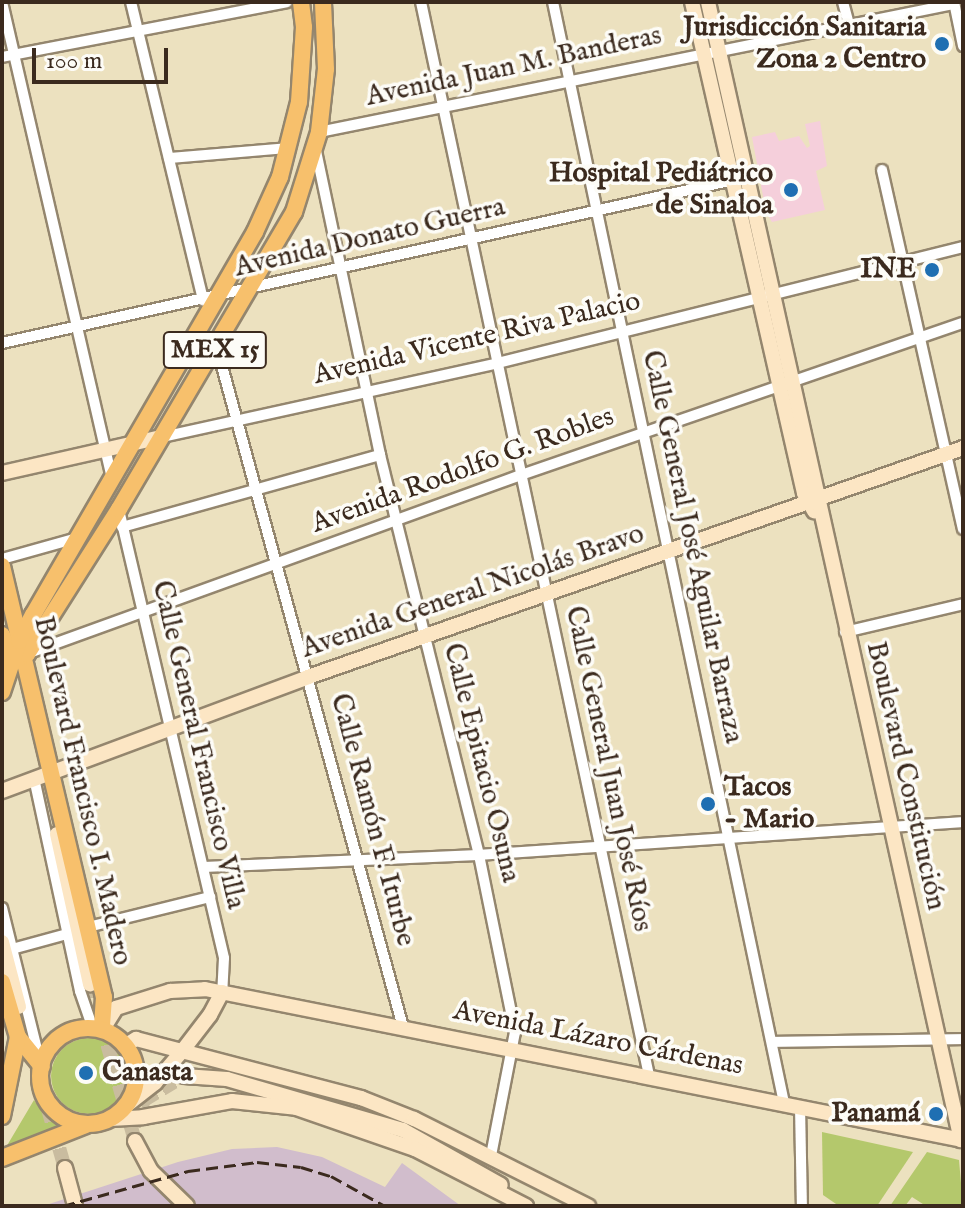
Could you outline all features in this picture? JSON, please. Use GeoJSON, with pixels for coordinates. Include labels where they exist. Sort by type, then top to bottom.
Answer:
{"type":"FeatureCollection","features":[{"type":"Feature","properties":{"kind":"main road","name":"MEX 15"},"geometry":{"type":"LineString","coordinates":[[2,692],[17,655],[77,538],[112,480],[210,298],[255,232],[280,177],[303,66],[301,2]]}},
{"type":"Feature","properties":{"kind":"main road","name":"MEX 15"},"geometry":{"type":"LineString","coordinates":[[17,655],[119,509],[217,348],[294,212],[317,140],[326,69],[323,2]]}},
{"type":"Feature","properties":{"kind":"main road","name":"Boulevard Constitución"},"geometry":{"type":"LineString","coordinates":[[692,2],[711,51],[767,296],[794,382],[814,502]]}},
{"type":"Feature","properties":{"kind":"main road","name":"Boulevard Constitución"},"geometry":{"type":"LineString","coordinates":[[708,2],[711,51]]}},
{"type":"Feature","properties":{"kind":"main road","name":"Boulevard Constitución"},"geometry":{"type":"LineString","coordinates":[[767,296],[780,387],[820,516],[962,1140]]}},
{"type":"Feature","properties":{"kind":"main road","name":"Avenida Vicente Riva Palacio"},"geometry":{"type":"LineString","coordinates":[[2,473],[162,437]]}},
{"type":"Feature","properties":{"kind":"main road","name":"Avenida General Nicolás Bravo"},"geometry":{"type":"LineString","coordinates":[[2,791],[308,677],[963,448]]}},
{"type":"Feature","properties":{"kind":"main road","name":"Boulevard Francisco I. Madero"},"geometry":{"type":"LineString","coordinates":[[2,566],[42,775],[88,927],[104,997],[99,1029]]}},
{"type":"Feature","properties":{"kind":"main road","name":"Boulevard Francisco I. Madero"},"geometry":{"type":"LineString","coordinates":[[2,635],[17,655]]}},
{"type":"Feature","properties":{"kind":"main road"},"geometry":{"type":"LineString","coordinates":[[42,775],[47,786],[90,984]]}},
{"type":"Feature","properties":{"kind":"main road"},"geometry":{"type":"LineString","coordinates":[[7,946],[19,1007]]}},
{"type":"Feature","properties":{"kind":"main road"},"geometry":{"type":"LineString","coordinates":[[2,982],[18,1037],[41,1069]]}},
{"type":"Feature","properties":{"kind":"main road","name":"Avenida Lázaro Cárdenas"},"geometry":{"type":"LineString","coordinates":[[99,1029],[116,1008],[170,991],[222,992],[962,1140]]}},
{"type":"Feature","properties":{"kind":"main road"},"geometry":{"type":"LineString","coordinates":[[110,1119],[155,1083],[183,1050],[222,992]]}},
{"type":"Feature","properties":{"kind":"main road"},"geometry":{"type":"LineString","coordinates":[[92,1124],[78,1123],[54,1109],[41,1085],[41,1069],[56,1040],[67,1032],[99,1029],[126,1045],[136,1075],[127,1105]]}},
{"type":"Feature","properties":{"kind":"main road"},"geometry":{"type":"LineString","coordinates":[[2,1117],[18,1037]]}},
{"type":"Feature","properties":{"kind":"main road"},"geometry":{"type":"LineString","coordinates":[[126,1045],[136,1039],[361,1098],[491,1156],[588,1206]]}},
{"type":"Feature","properties":{"kind":"main road"},"geometry":{"type":"LineString","coordinates":[[2,1117],[22,1079],[41,1069]]}},
{"type":"Feature","properties":{"kind":"main road"},"geometry":{"type":"LineString","coordinates":[[184,1076],[227,1079],[403,1130],[479,1170],[529,1206]]}},
{"type":"Feature","properties":{"kind":"main road"},"geometry":{"type":"LineString","coordinates":[[2,1158],[110,1119],[143,1117],[232,1101],[296,1108],[415,1149],[529,1206]]}},
{"type":"Feature","properties":{"kind":"main road"},"geometry":{"type":"LineString","coordinates":[[135,1141],[151,1171],[187,1206]]}},
{"type":"Feature","properties":{"kind":"main road"},"geometry":{"type":"LineString","coordinates":[[65,1168],[75,1206]]}},
{"type":"Feature","properties":{"kind":"street"},"geometry":{"type":"LineString","coordinates":[[2,2],[112,480]]}},
{"type":"Feature","properties":{"kind":"street"},"geometry":{"type":"LineString","coordinates":[[131,2],[169,158],[210,298]]}},
{"type":"Feature","properties":{"kind":"street"},"geometry":{"type":"LineString","coordinates":[[2,57],[287,2]]}},
{"type":"Feature","properties":{"kind":"street","name":"Calle General Juan José Ríos"},"geometry":{"type":"LineString","coordinates":[[421,2],[649,1076]]}},
{"type":"Feature","properties":{"kind":"street","name":"Calle General José Aguilar Barraza"},"geometry":{"type":"LineString","coordinates":[[553,2],[784,1103]]}},
{"type":"Feature","properties":{"kind":"street"},"geometry":{"type":"LineString","coordinates":[[843,2],[849,24]]}},
{"type":"Feature","properties":{"kind":"street"},"geometry":{"type":"LineString","coordinates":[[954,3],[963,46]]}},
{"type":"Feature","properties":{"kind":"street","name":"Avenida Juan M. Banderas"},"geometry":{"type":"LineString","coordinates":[[317,140],[443,106],[954,3]]}},
{"type":"Feature","properties":{"kind":"street","name":"Calle Epitacio Osuna"},"geometry":{"type":"LineString","coordinates":[[317,140],[366,393],[479,855],[515,1032],[491,1156]]}},
{"type":"Feature","properties":{"kind":"street"},"geometry":{"type":"LineString","coordinates":[[169,158],[288,148]]}},
{"type":"Feature","properties":{"kind":"street"},"geometry":{"type":"LineString","coordinates":[[882,170],[963,529]]}},
{"type":"Feature","properties":{"kind":"street","name":"Avenida Donato Guerra"},"geometry":{"type":"LineString","coordinates":[[2,343],[740,179]]}},
{"type":"Feature","properties":{"kind":"street","name":"Avenida Vicente Riva Palacio"},"geometry":{"type":"LineString","coordinates":[[162,437],[498,363],[963,247]]}},
{"type":"Feature","properties":{"kind":"street","name":"Avenida Rodolfo G. Robles"},"geometry":{"type":"LineString","coordinates":[[17,655],[521,475],[963,323]]}},
{"type":"Feature","properties":{"kind":"street","name":"Calle Ramón F. Iturbe"},"geometry":{"type":"LineString","coordinates":[[217,348],[403,1027]]}},
{"type":"Feature","properties":{"kind":"street"},"geometry":{"type":"LineString","coordinates":[[122,527],[380,455]]}},
{"type":"Feature","properties":{"kind":"street","name":"Calle General Francisco Villa"},"geometry":{"type":"LineString","coordinates":[[119,509],[224,958],[222,992]]}},
{"type":"Feature","properties":{"kind":"street"},"geometry":{"type":"LineString","coordinates":[[2,559],[77,538]]}},
{"type":"Feature","properties":{"kind":"street"},"geometry":{"type":"LineString","coordinates":[[845,632],[963,604]]}},
{"type":"Feature","properties":{"kind":"street","name":"Boulevard Francisco I. Madero"},"geometry":{"type":"LineString","coordinates":[[42,775],[67,934],[99,1029]]}},
{"type":"Feature","properties":{"kind":"street"},"geometry":{"type":"LineString","coordinates":[[203,867],[479,855],[963,822]]}},
{"type":"Feature","properties":{"kind":"street"},"geometry":{"type":"LineString","coordinates":[[88,927],[210,897]]}},
{"type":"Feature","properties":{"kind":"street"},"geometry":{"type":"LineString","coordinates":[[2,908],[7,946],[41,1069]]}},
{"type":"Feature","properties":{"kind":"street"},"geometry":{"type":"LineString","coordinates":[[7,946],[67,934]]}},
{"type":"Feature","properties":{"kind":"street"},"geometry":{"type":"LineString","coordinates":[[772,1042],[963,1039]]}},
{"type":"Feature","properties":{"kind":"street"},"geometry":{"type":"LineString","coordinates":[[800,1106],[802,1206]]}},
{"type":"Feature","properties":{"kind":"shaded area","name":"Hospital Pediátrico de Sinaloa"},"geometry":{"type":"Polygon","coordinates":[[[820,121],[827,166],[816,171],[825,210],[772,222],[766,212],[752,137],[775,132],[779,141],[799,136],[807,148],[810,146],[805,124],[820,121]]]}},
{"type":"Feature","properties":{"kind":"shaded area"},"geometry":{"type":"Polygon","coordinates":[[[277,1147],[322,1157],[385,1187],[402,1163],[461,1206],[43,1206],[178,1162],[232,1149],[277,1147]]]}},
{"type":"Feature","properties":{"kind":"green space"},"geometry":{"type":"Polygon","coordinates":[[[89,1038],[103,1041],[116,1049],[124,1062],[127,1076],[124,1090],[116,1103],[103,1111],[89,1114],[75,1111],[62,1103],[54,1090],[51,1076],[54,1062],[62,1049],[75,1041],[89,1038]]]}},
{"type":"Feature","properties":{"kind":"green space"},"geometry":{"type":"Polygon","coordinates":[[[34,1100],[45,1116],[64,1128],[2,1154],[34,1100]]]}},
{"type":"Feature","properties":{"kind":"green space"},"geometry":{"type":"Polygon","coordinates":[[[822,1132],[913,1152],[877,1206],[839,1206],[823,1195],[822,1132]]]}},
{"type":"Feature","properties":{"kind":"green space"},"geometry":{"type":"Polygon","coordinates":[[[927,1152],[959,1160],[963,1206],[926,1206],[912,1197],[905,1206],[890,1206],[927,1152]]]}},
{"type":"Feature","properties":{"kind":"tunnel"},"geometry":{"type":"LineString","coordinates":[[90,984],[135,1141]]}},
{"type":"Feature","properties":{"kind":"tunnel"},"geometry":{"type":"LineString","coordinates":[[19,1007],[65,1168]]}},
{"type":"Feature","properties":{"kind":"tunnel"},"geometry":{"type":"LineString","coordinates":[[134,1126],[144,1100],[184,1076]]}},
{"type":"Feature","properties":{"kind":"railway"},"geometry":{"type":"LineString","coordinates":[[63,1206],[188,1171],[257,1162],[301,1167],[331,1176],[385,1206]]}},
{"type":"Feature","properties":{"kind":"place","name":"Jurisdicción Sanitaria Zona 2 Centro"},"geometry":{"type":"Point","coordinates":[942,44]}},
{"type":"Feature","properties":{"kind":"place","name":"Hospital Pediátrico de Sinaloa"},"geometry":{"type":"Point","coordinates":[791,190]}},
{"type":"Feature","properties":{"kind":"place","name":"INE"},"geometry":{"type":"Point","coordinates":[932,270]}},
{"type":"Feature","properties":{"kind":"place","name":"Tacos - Mario"},"geometry":{"type":"Point","coordinates":[708,804]}},
{"type":"Feature","properties":{"kind":"place","name":"Canasta"},"geometry":{"type":"Point","coordinates":[86,1073]}},
{"type":"Feature","properties":{"kind":"place","name":"Panamá"},"geometry":{"type":"Point","coordinates":[936,1114]}}]}
